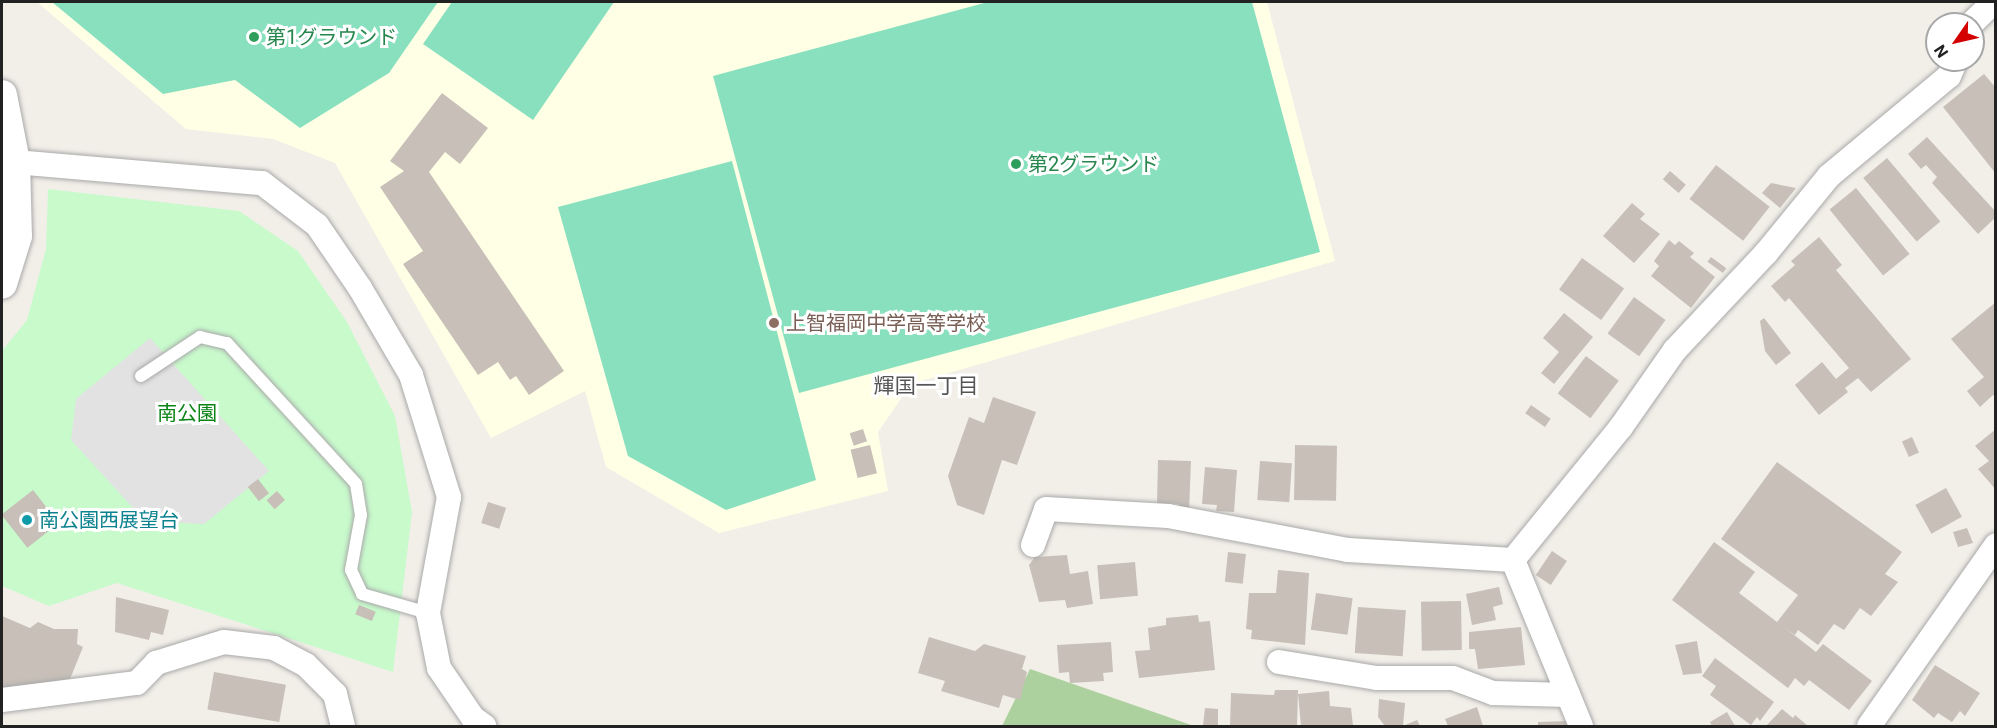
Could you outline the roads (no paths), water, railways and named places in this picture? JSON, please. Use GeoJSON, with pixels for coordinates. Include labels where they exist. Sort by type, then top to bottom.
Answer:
{"type":"FeatureCollection","features":[{"type":"Feature","properties":{"kind":"street"},"geometry":{"type":"LineString","coordinates":[[1513,560],[1621,427],[1675,350],[1766,253],[1828,176],[1949,76],[1951,72]]}},
{"type":"Feature","properties":{"kind":"street"},"geometry":{"type":"LineString","coordinates":[[2,95],[15,162],[17,236],[2,284]]}},
{"type":"Feature","properties":{"kind":"street"},"geometry":{"type":"LineString","coordinates":[[15,162],[262,183],[317,225],[360,288],[411,375],[449,497],[428,613],[439,668],[473,718],[484,726]]}},
{"type":"Feature","properties":{"kind":"street"},"geometry":{"type":"LineString","coordinates":[[1033,545],[1046,509],[1168,516],[1348,550],[1513,560]]}},
{"type":"Feature","properties":{"kind":"street"},"geometry":{"type":"LineString","coordinates":[[1869,726],[1995,545]]}},
{"type":"Feature","properties":{"kind":"street"},"geometry":{"type":"LineString","coordinates":[[1513,560],[1581,726]]}},
{"type":"Feature","properties":{"kind":"street"},"geometry":{"type":"LineString","coordinates":[[2,700],[137,682],[156,663],[224,642],[274,648],[306,665],[335,694],[343,726]]}},
{"type":"Feature","properties":{"kind":"street"},"geometry":{"type":"LineString","coordinates":[[1279,662],[1377,678],[1453,678],[1493,693],[1568,695]]}},
{"type":"Feature","properties":{"kind":"lane"},"geometry":{"type":"LineString","coordinates":[[141,376],[200,337],[227,343],[356,484],[361,515],[351,570],[362,594],[428,613]]}},
{"type":"Feature","properties":{"kind":"place","name":"第1グラウンド"},"geometry":{"type":"Point","coordinates":[254,37]}},
{"type":"Feature","properties":{"kind":"place","name":"第2グラウンド"},"geometry":{"type":"Point","coordinates":[1016,164]}},
{"type":"Feature","properties":{"kind":"place","name":"上智福岡中学高等学校"},"geometry":{"type":"Point","coordinates":[774,323]}},
{"type":"Feature","properties":{"kind":"place","name":"南公園西展望台"},"geometry":{"type":"Point","coordinates":[27,520]}},
{"type":"Feature","properties":{"kind":"district","name":"輝国一丁目"},"geometry":{"type":"Point","coordinates":[926,386]}},
{"type":"Feature","properties":{"kind":"park label","name":"南公園"},"geometry":{"type":"Point","coordinates":[187,413]}}]}
